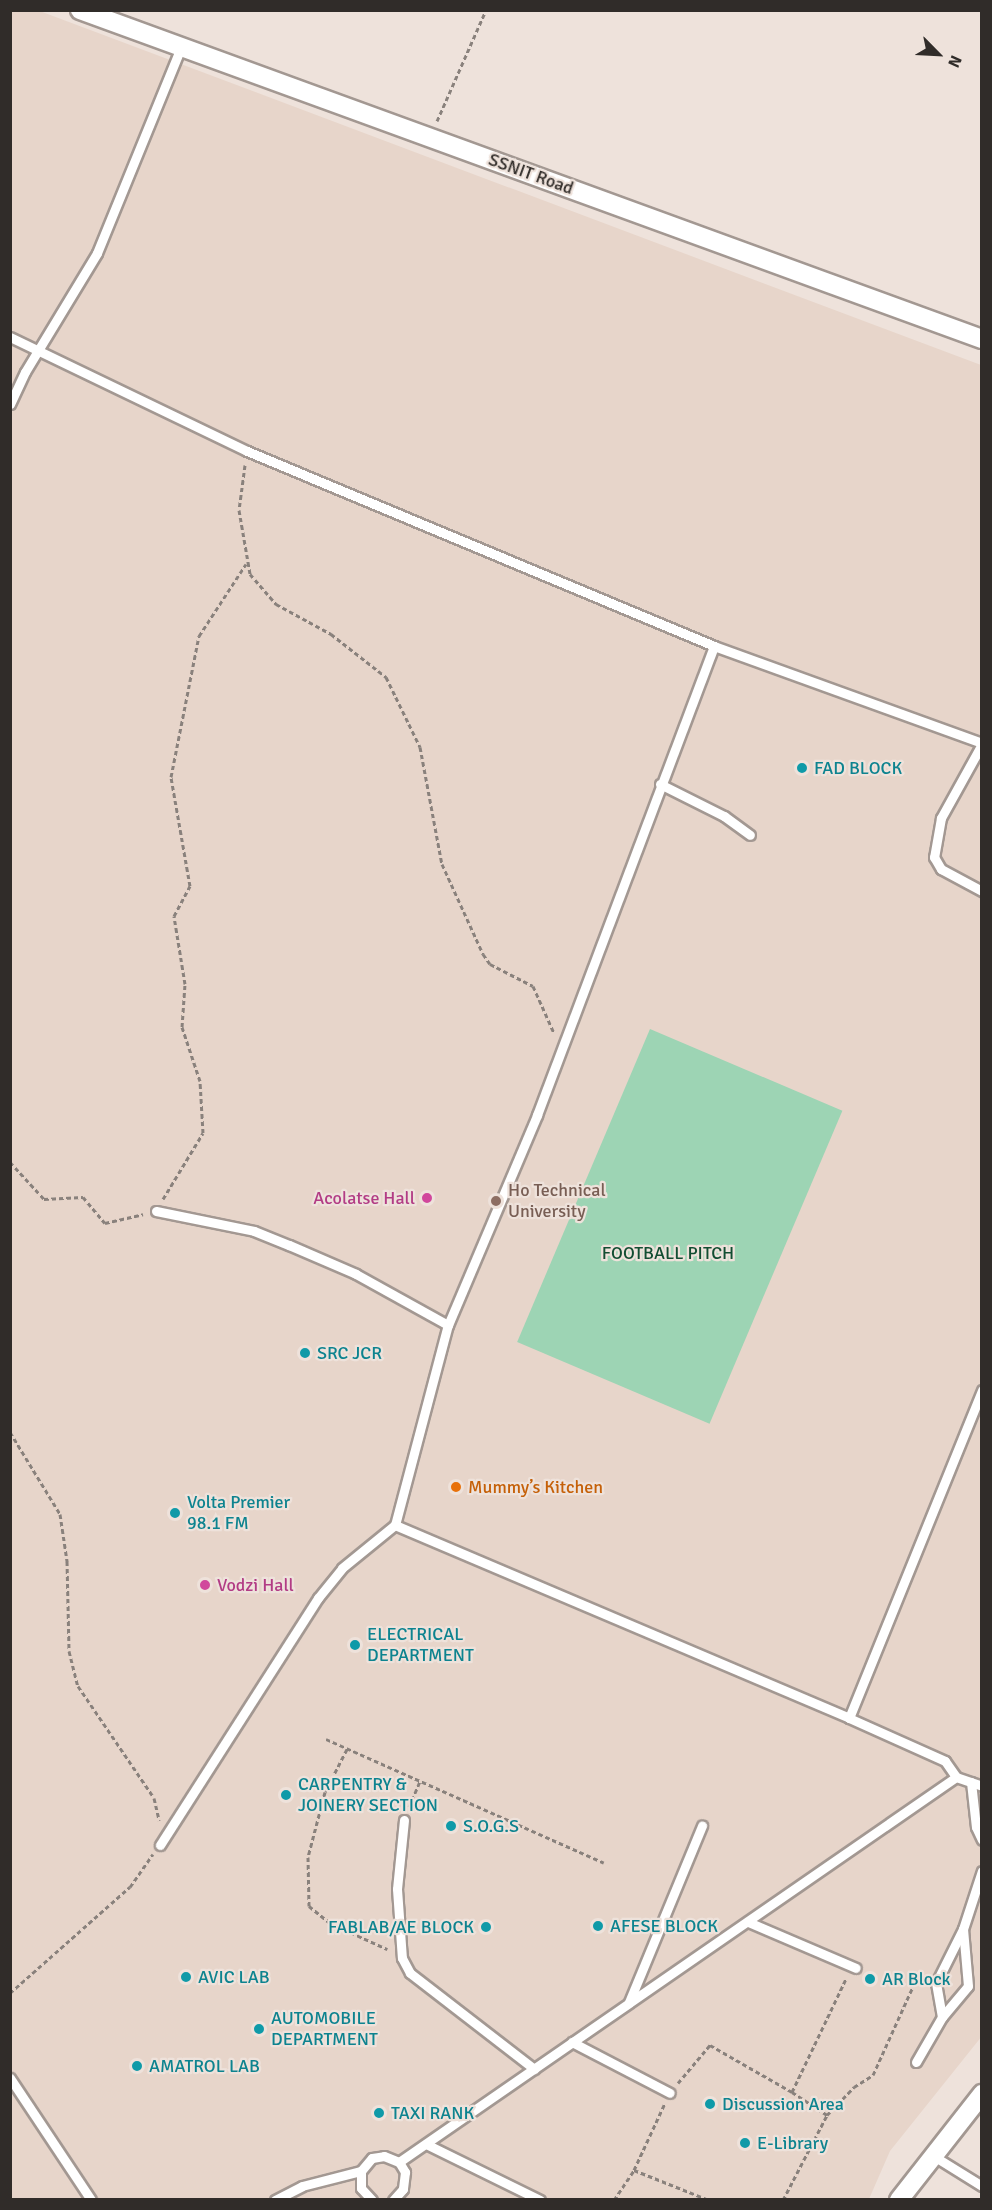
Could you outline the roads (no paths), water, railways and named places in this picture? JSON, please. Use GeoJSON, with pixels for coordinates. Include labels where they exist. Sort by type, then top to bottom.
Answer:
{"type":"FeatureCollection","features":[{"type":"Feature","properties":{"kind":"street","name":"SSNIT Road"},"geometry":{"type":"LineString","coordinates":[[80,10],[981,339]]}},
{"type":"Feature","properties":{"kind":"street"},"geometry":{"type":"LineString","coordinates":[[899,2199],[981,2094]]}},
{"type":"Feature","properties":{"kind":"lane"},"geometry":{"type":"LineString","coordinates":[[10,404],[38,350],[98,253],[181,47]]}},
{"type":"Feature","properties":{"kind":"lane"},"geometry":{"type":"LineString","coordinates":[[10,337],[247,452],[714,646],[981,743],[941,818],[934,857],[947,874],[981,891]]}},
{"type":"Feature","properties":{"kind":"lane"},"geometry":{"type":"LineString","coordinates":[[160,1845],[318,1598],[342,1568],[396,1525],[448,1325],[559,1053],[714,646]]}},
{"type":"Feature","properties":{"kind":"lane"},"geometry":{"type":"LineString","coordinates":[[660,784],[724,816],[750,835]]}},
{"type":"Feature","properties":{"kind":"lane"},"geometry":{"type":"LineString","coordinates":[[156,1211],[233,1226],[290,1245],[356,1274],[448,1325]]}},
{"type":"Feature","properties":{"kind":"lane"},"geometry":{"type":"LineString","coordinates":[[849,1718],[981,1390]]}},
{"type":"Feature","properties":{"kind":"lane"},"geometry":{"type":"LineString","coordinates":[[396,1525],[849,1718],[945,1761],[956,1777],[981,1786]]}},
{"type":"Feature","properties":{"kind":"lane"},"geometry":{"type":"LineString","coordinates":[[399,2163],[956,1777]]}},
{"type":"Feature","properties":{"kind":"lane"},"geometry":{"type":"LineString","coordinates":[[970,1782],[976,1827],[981,1840]]}},
{"type":"Feature","properties":{"kind":"lane"},"geometry":{"type":"LineString","coordinates":[[404,1820],[397,1889],[401,1950],[410,1973],[534,2069]]}},
{"type":"Feature","properties":{"kind":"lane"},"geometry":{"type":"LineString","coordinates":[[629,2002],[702,1826]]}},
{"type":"Feature","properties":{"kind":"lane"},"geometry":{"type":"LineString","coordinates":[[942,2017],[936,1983],[963,1929],[981,1871]]}},
{"type":"Feature","properties":{"kind":"lane"},"geometry":{"type":"LineString","coordinates":[[748,1922],[854,1967]]}},
{"type":"Feature","properties":{"kind":"lane"},"geometry":{"type":"LineString","coordinates":[[916,2062],[942,2017],[968,1986],[963,1929]]}},
{"type":"Feature","properties":{"kind":"lane"},"geometry":{"type":"LineString","coordinates":[[572,2042],[670,2093]]}},
{"type":"Feature","properties":{"kind":"lane"},"geometry":{"type":"LineString","coordinates":[[10,2078],[91,2199]]}},
{"type":"Feature","properties":{"kind":"lane"},"geometry":{"type":"LineString","coordinates":[[426,2144],[540,2199]]}},
{"type":"Feature","properties":{"kind":"lane"},"geometry":{"type":"LineString","coordinates":[[932,2155],[981,2186]]}},
{"type":"Feature","properties":{"kind":"lane"},"geometry":{"type":"LineString","coordinates":[[274,2199],[302,2186],[361,2171],[378,2156],[399,2163],[405,2172],[403,2189],[407,2199]]}},
{"type":"Feature","properties":{"kind":"lane"},"geometry":{"type":"LineString","coordinates":[[361,2171],[361,2188],[372,2199]]}},
{"type":"Feature","properties":{"kind":"lane"},"geometry":{"type":"LineString","coordinates":[[393,2199],[403,2189]]}},
{"type":"Feature","properties":{"kind":"place","name":"FAD BLOCK"},"geometry":{"type":"Point","coordinates":[802,768]}},
{"type":"Feature","properties":{"kind":"place","name":"Acolatse Hall"},"geometry":{"type":"Point","coordinates":[427,1198]}},
{"type":"Feature","properties":{"kind":"place","name":"Ho Technical University"},"geometry":{"type":"Point","coordinates":[496,1201]}},
{"type":"Feature","properties":{"kind":"place","name":"SRC JCR"},"geometry":{"type":"Point","coordinates":[305,1353]}},
{"type":"Feature","properties":{"kind":"place","name":"Mummy’s Kitchen"},"geometry":{"type":"Point","coordinates":[456,1487]}},
{"type":"Feature","properties":{"kind":"place","name":"Volta Premier 98.1 FM"},"geometry":{"type":"Point","coordinates":[175,1513]}},
{"type":"Feature","properties":{"kind":"place","name":"Vodzi Hall"},"geometry":{"type":"Point","coordinates":[205,1585]}},
{"type":"Feature","properties":{"kind":"place","name":"ELECTRICAL DEPARTMENT"},"geometry":{"type":"Point","coordinates":[355,1645]}},
{"type":"Feature","properties":{"kind":"place","name":"CARPENTRY & JOINERY SECTION"},"geometry":{"type":"Point","coordinates":[286,1795]}},
{"type":"Feature","properties":{"kind":"place","name":"S.O.G.S"},"geometry":{"type":"Point","coordinates":[451,1826]}},
{"type":"Feature","properties":{"kind":"place","name":"AFESE BLOCK"},"geometry":{"type":"Point","coordinates":[598,1926]}},
{"type":"Feature","properties":{"kind":"place","name":"FABLAB/AE BLOCK"},"geometry":{"type":"Point","coordinates":[486,1927]}},
{"type":"Feature","properties":{"kind":"place","name":"AVIC LAB"},"geometry":{"type":"Point","coordinates":[186,1977]}},
{"type":"Feature","properties":{"kind":"place","name":"AR Block"},"geometry":{"type":"Point","coordinates":[870,1979]}},
{"type":"Feature","properties":{"kind":"place","name":"AUTOMOBILE DEPARTMENT"},"geometry":{"type":"Point","coordinates":[259,2029]}},
{"type":"Feature","properties":{"kind":"place","name":"AMATROL LAB"},"geometry":{"type":"Point","coordinates":[137,2066]}},
{"type":"Feature","properties":{"kind":"place","name":"Discussion Area"},"geometry":{"type":"Point","coordinates":[710,2104]}},
{"type":"Feature","properties":{"kind":"place","name":"TAXI RANK"},"geometry":{"type":"Point","coordinates":[379,2113]}},
{"type":"Feature","properties":{"kind":"place","name":"E-Library"},"geometry":{"type":"Point","coordinates":[745,2143]}},
{"type":"Feature","properties":{"kind":"park label","name":"FOOTBALL PITCH"},"geometry":{"type":"Point","coordinates":[668,1253]}}]}
